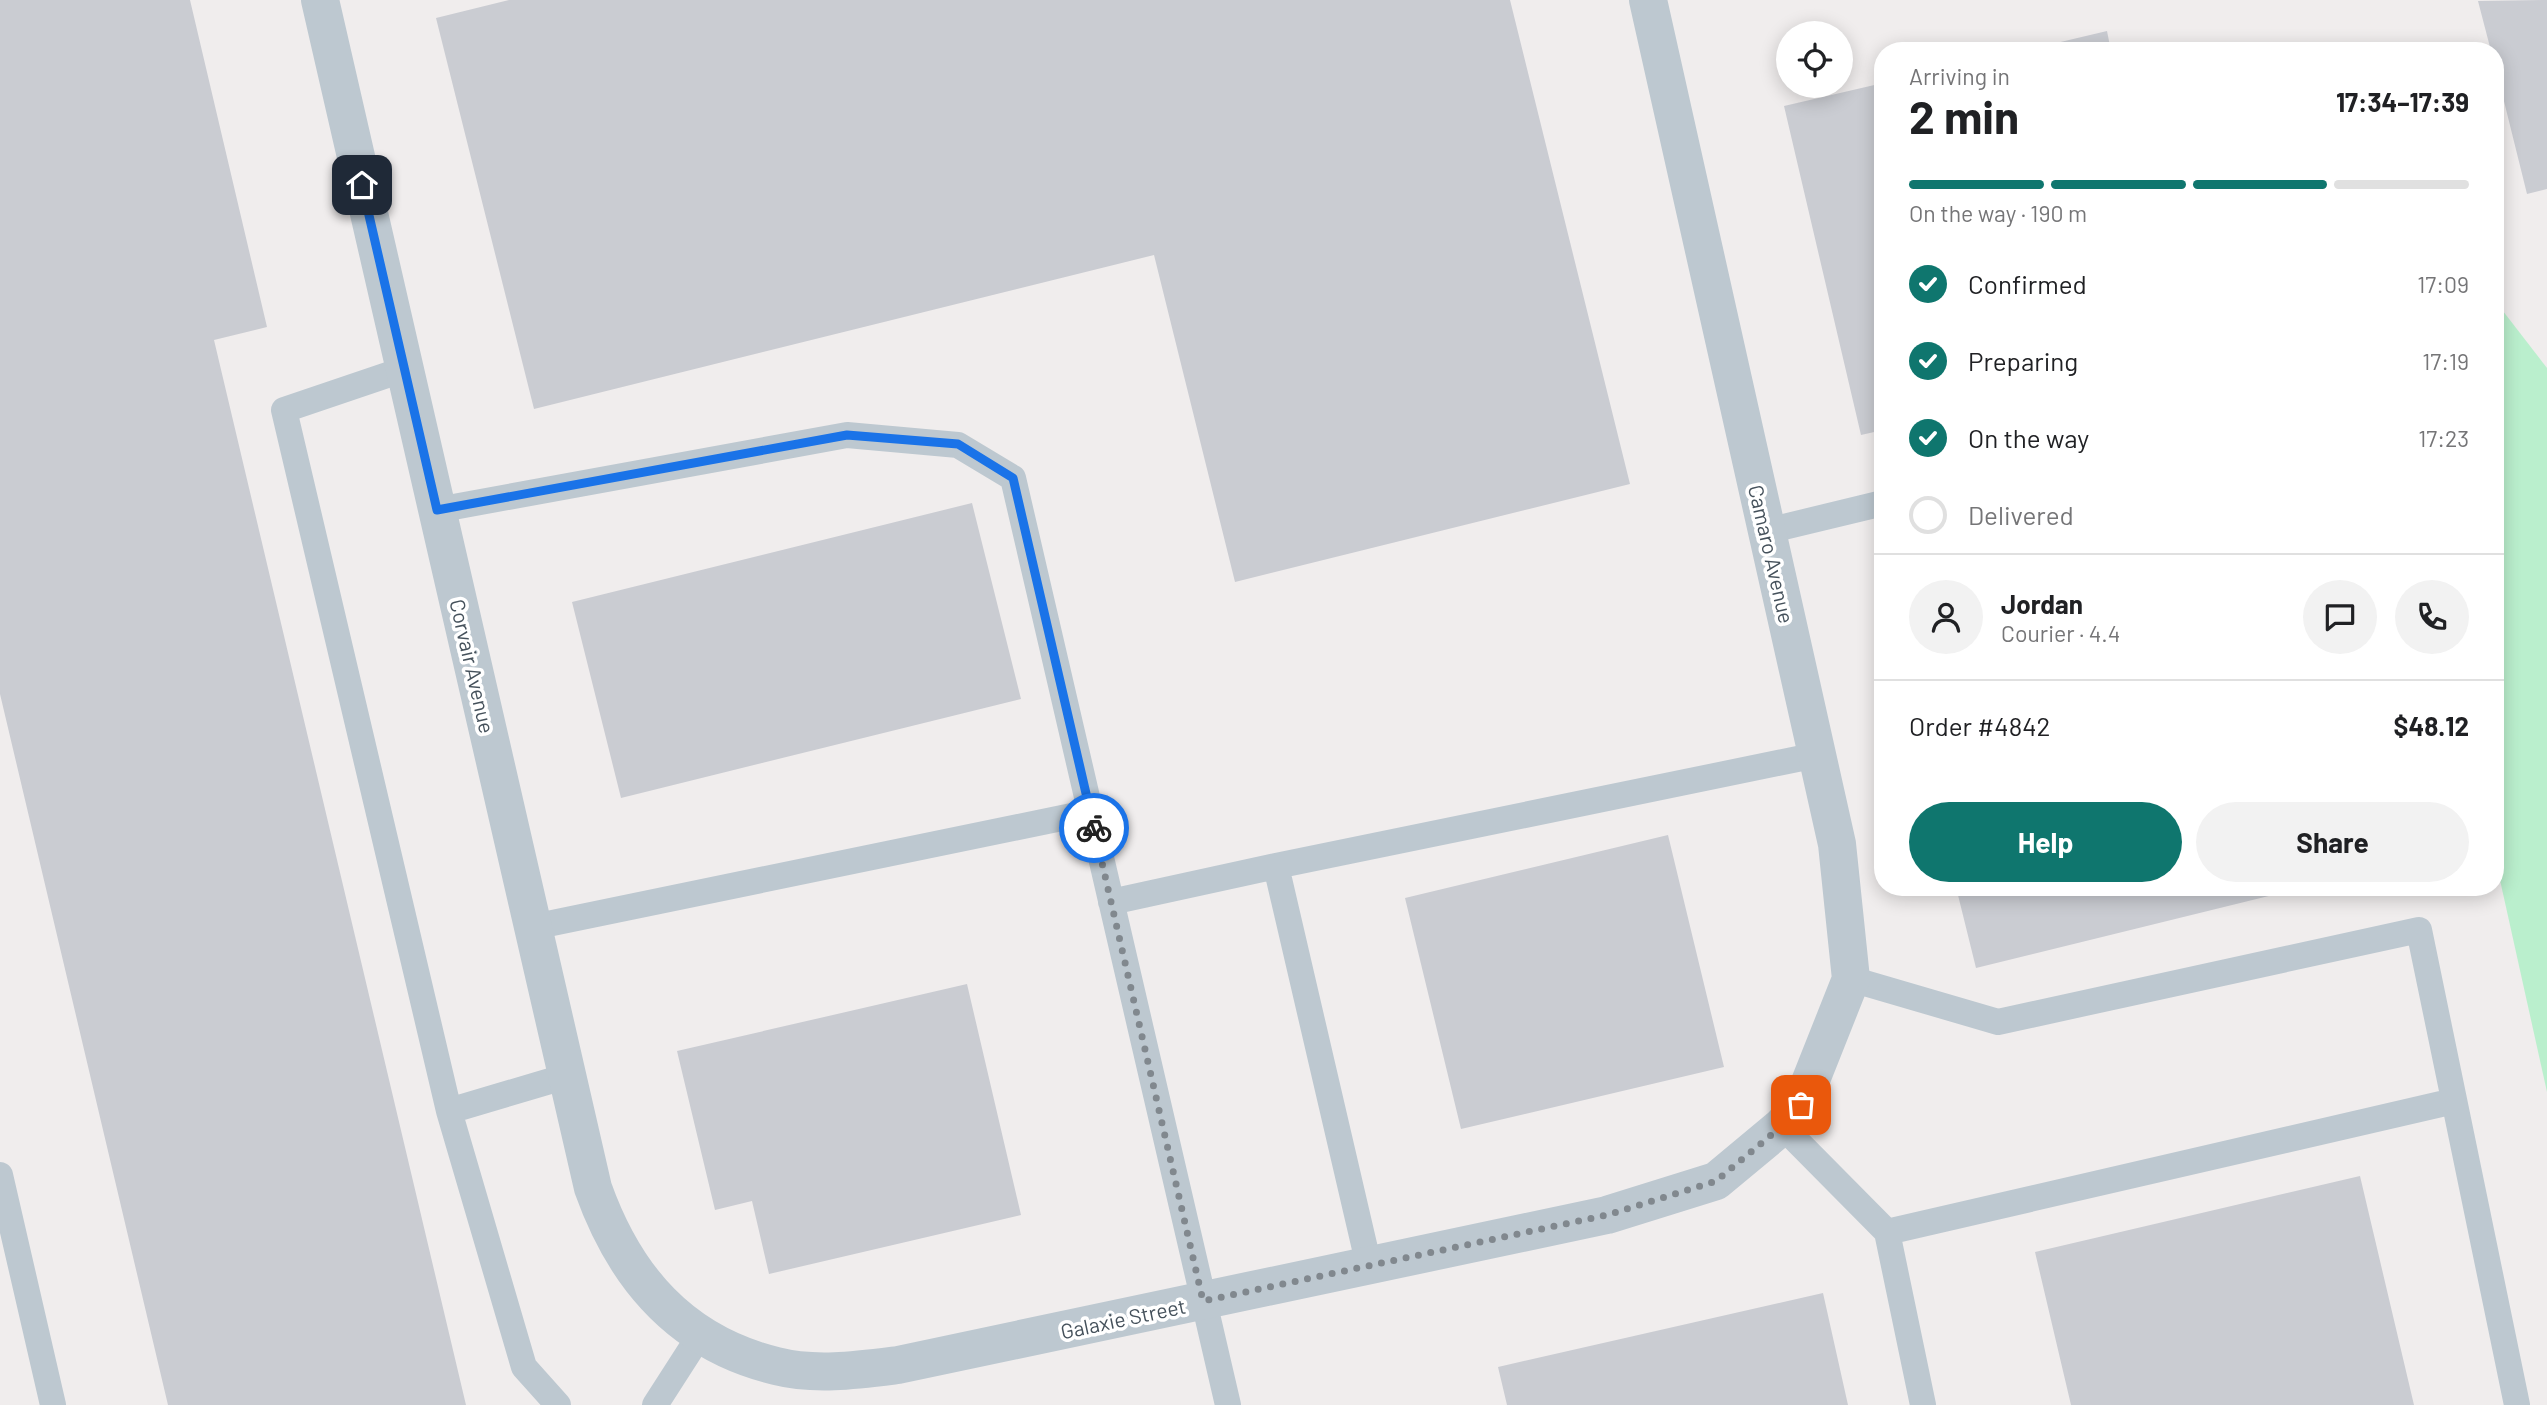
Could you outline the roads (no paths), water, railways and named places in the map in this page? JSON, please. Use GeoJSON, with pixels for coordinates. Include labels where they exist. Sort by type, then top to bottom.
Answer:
{"type":"FeatureCollection","features":[{"type":"Feature","properties":{"kind":"street","name":"Corvair Avenue"},"geometry":{"type":"LineString","coordinates":[[320,0],[593,1188],[605,1222],[623,1256],[670,1312]]}},
{"type":"Feature","properties":{"kind":"street","name":"Camaro Avenue"},"geometry":{"type":"LineString","coordinates":[[1648,0],[1837,844],[1851,979],[1792,1115]]}},
{"type":"Feature","properties":{"kind":"street","name":"Galaxie Street"},"geometry":{"type":"LineString","coordinates":[[670,1312],[700,1335],[738,1354],[778,1367],[839,1372],[898,1366],[1607,1215],[1716,1181],[1792,1115]]}},
{"type":"Feature","properties":{"kind":"lane"},"geometry":{"type":"LineString","coordinates":[[405,369],[284,410],[449,1111],[524,1367],[558,1405]]}},
{"type":"Feature","properties":{"kind":"lane"},"geometry":{"type":"LineString","coordinates":[[437,510],[847,435],[958,444],[1013,478],[1228,1405]]}},
{"type":"Feature","properties":{"kind":"lane"},"geometry":{"type":"LineString","coordinates":[[1767,531],[1874,505]]}},
{"type":"Feature","properties":{"kind":"lane"},"geometry":{"type":"LineString","coordinates":[[1111,902],[1817,755]]}},
{"type":"Feature","properties":{"kind":"lane"},"geometry":{"type":"LineString","coordinates":[[533,927],[1090,812]]}},
{"type":"Feature","properties":{"kind":"lane"},"geometry":{"type":"LineString","coordinates":[[1276,866],[1369,1266]]}},
{"type":"Feature","properties":{"kind":"lane"},"geometry":{"type":"LineString","coordinates":[[1851,979],[1998,1022],[2419,930],[2517,1405]]}},
{"type":"Feature","properties":{"kind":"lane"},"geometry":{"type":"LineString","coordinates":[[449,1111],[567,1076]]}},
{"type":"Feature","properties":{"kind":"lane"},"geometry":{"type":"LineString","coordinates":[[1887,1232],[2454,1101]]}},
{"type":"Feature","properties":{"kind":"lane"},"geometry":{"type":"LineString","coordinates":[[1792,1115],[1887,1232],[1923,1405]]}},
{"type":"Feature","properties":{"kind":"lane"},"geometry":{"type":"LineString","coordinates":[[0,1175],[52,1405]]}},
{"type":"Feature","properties":{"kind":"lane"},"geometry":{"type":"LineString","coordinates":[[655,1405],[700,1335]]}}]}
